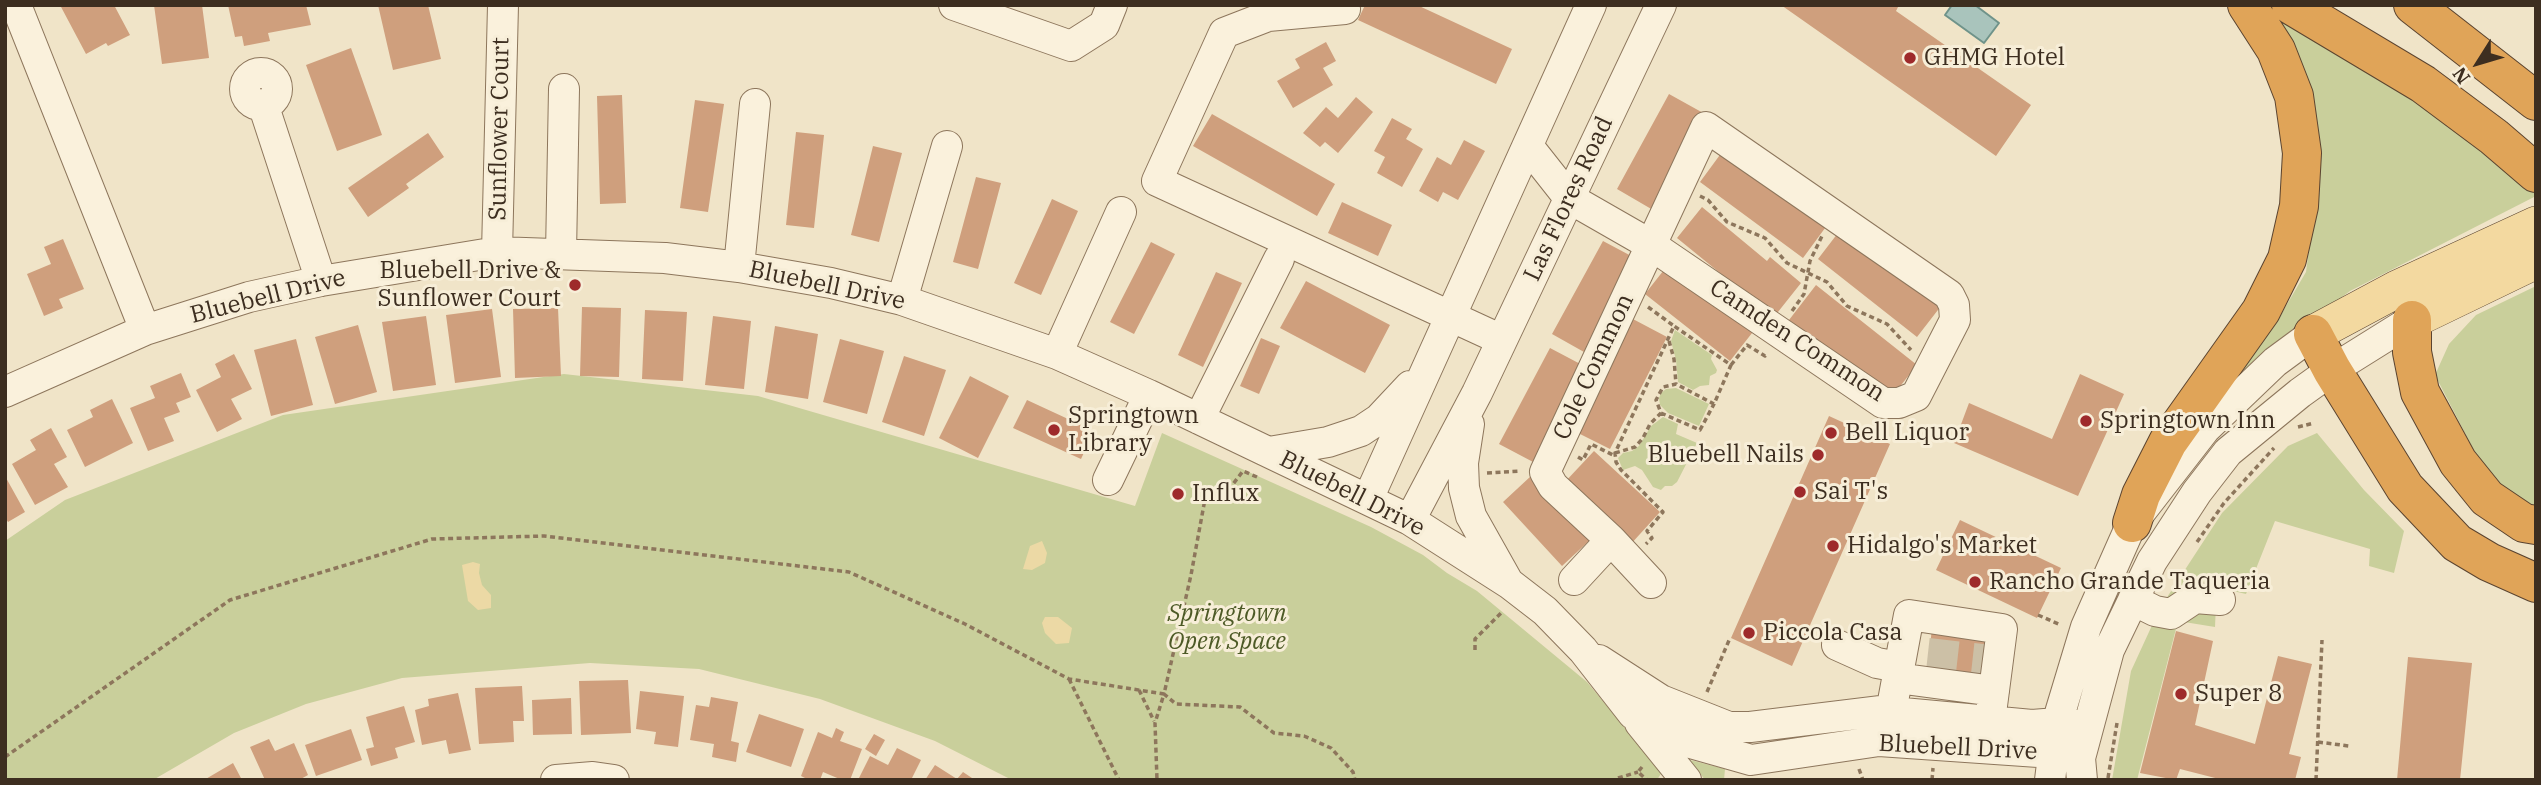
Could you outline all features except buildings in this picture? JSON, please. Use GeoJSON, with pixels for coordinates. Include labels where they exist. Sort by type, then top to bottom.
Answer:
{"type":"FeatureCollection","features":[{"type":"Feature","properties":{"kind":"highway"},"geometry":{"type":"LineString","coordinates":[[2132,523],[2141,495],[2168,442],[2261,311],[2287,259],[2299,206],[2302,153],[2294,96],[2276,50],[2247,5]]}},
{"type":"Feature","properties":{"kind":"highway"},"geometry":{"type":"LineString","coordinates":[[2291,5],[2423,84],[2494,137],[2536,173]]}},
{"type":"Feature","properties":{"kind":"highway"},"geometry":{"type":"LineString","coordinates":[[2413,5],[2536,101]]}},
{"type":"Feature","properties":{"kind":"highway"},"geometry":{"type":"LineString","coordinates":[[2412,320],[2412,352],[2420,392],[2458,462],[2487,498],[2524,523],[2536,526]]}},
{"type":"Feature","properties":{"kind":"highway"},"geometry":{"type":"LineString","coordinates":[[2313,334],[2332,370],[2405,488],[2457,543],[2489,562],[2536,583]]}},
{"type":"Feature","properties":{"kind":"main road"},"geometry":{"type":"LineString","coordinates":[[2412,320],[2532,239]]}},
{"type":"Feature","properties":{"kind":"main road"},"geometry":{"type":"LineString","coordinates":[[2313,334],[2398,289],[2532,239]]}},
{"type":"Feature","properties":{"kind":"street"},"geometry":{"type":"LineString","coordinates":[[16,5],[145,330]]}},
{"type":"Feature","properties":{"kind":"street","name":"Sunflower Court"},"geometry":{"type":"LineString","coordinates":[[497,252],[503,5]]}},
{"type":"Feature","properties":{"kind":"street"},"geometry":{"type":"LineString","coordinates":[[954,5],[1071,46],[1104,24],[1112,5]]}},
{"type":"Feature","properties":{"kind":"street"},"geometry":{"type":"LineString","coordinates":[[1368,499],[1591,5]]}},
{"type":"Feature","properties":{"kind":"street","name":"Las Flores Road"},"geometry":{"type":"LineString","coordinates":[[1410,520],[1477,393],[1661,5]]}},
{"type":"Feature","properties":{"kind":"street"},"geometry":{"type":"LineString","coordinates":[[1345,9],[1268,16],[1224,33],[1157,181],[1502,340]]}},
{"type":"Feature","properties":{"kind":"street"},"geometry":{"type":"LineString","coordinates":[[561,254],[564,89]]}},
{"type":"Feature","properties":{"kind":"street"},"geometry":{"type":"LineString","coordinates":[[264,104],[321,281]]}},
{"type":"Feature","properties":{"kind":"street"},"geometry":{"type":"LineString","coordinates":[[739,267],[755,104]]}},
{"type":"Feature","properties":{"kind":"street","name":"Camden Common"},"geometry":{"type":"LineString","coordinates":[[1528,146],[1569,198],[1651,245],[1883,403],[1899,403],[1916,396],[1955,320],[1954,305],[1948,295],[1706,127]]}},
{"type":"Feature","properties":{"kind":"street","name":"Cole Common"},"geometry":{"type":"LineString","coordinates":[[1545,472],[1706,127]]}},
{"type":"Feature","properties":{"kind":"street"},"geometry":{"type":"LineString","coordinates":[[902,300],[947,146]]}},
{"type":"Feature","properties":{"kind":"street"},"geometry":{"type":"LineString","coordinates":[[1057,354],[1121,212]]}},
{"type":"Feature","properties":{"kind":"street","name":"Bluebell Drive"},"geometry":{"type":"LineString","coordinates":[[5,392],[145,330],[249,297],[321,281],[497,252],[665,258],[739,267],[831,283],[902,300],[1057,354],[1199,419],[1263,465],[1368,499],[1410,520],[1506,597],[1545,611],[1583,650],[1633,714],[1751,770],[1879,741],[2067,768]]}},
{"type":"Feature","properties":{"kind":"street"},"geometry":{"type":"LineString","coordinates":[[1199,419],[1279,259]]}},
{"type":"Feature","properties":{"kind":"street"},"geometry":{"type":"LineString","coordinates":[[2067,768],[2088,726],[2109,650],[2163,541],[2197,492],[2228,452],[2332,370],[2412,320]]}},
{"type":"Feature","properties":{"kind":"street"},"geometry":{"type":"LineString","coordinates":[[2067,768],[2057,723],[2086,627],[2132,523],[2205,429],[2275,362],[2313,334]]}},
{"type":"Feature","properties":{"kind":"street"},"geometry":{"type":"LineString","coordinates":[[1263,465],[1361,431],[1379,419],[1429,364]]}},
{"type":"Feature","properties":{"kind":"street","name":"Las Flores Road"},"geometry":{"type":"LineString","coordinates":[[1477,393],[1467,432],[1463,463],[1464,488],[1471,516],[1506,597]]}},
{"type":"Feature","properties":{"kind":"street"},"geometry":{"type":"LineString","coordinates":[[1108,480],[1149,395]]}},
{"type":"Feature","properties":{"kind":"street"},"geometry":{"type":"LineString","coordinates":[[1545,472],[1553,486],[1611,540],[1651,583]]}},
{"type":"Feature","properties":{"kind":"street"},"geometry":{"type":"LineString","coordinates":[[1574,580],[1611,540]]}},
{"type":"Feature","properties":{"kind":"street"},"geometry":{"type":"LineString","coordinates":[[2133,600],[2155,611],[2171,614],[2195,598],[2220,600]]}},
{"type":"Feature","properties":{"kind":"street"},"geometry":{"type":"LineString","coordinates":[[1891,712],[1907,662],[1909,615],[2002,629],[1994,660],[1990,721]]}},
{"type":"Feature","properties":{"kind":"street"},"geometry":{"type":"LineString","coordinates":[[1838,645],[1877,663],[1907,662],[1994,691]]}},
{"type":"Feature","properties":{"kind":"street","name":"Bluebell Drive"},"geometry":{"type":"LineString","coordinates":[[1583,650],[1661,700],[1729,727],[1751,727],[1881,711],[2032,725],[2057,723],[2088,726]]}},
{"type":"Feature","properties":{"kind":"street"},"geometry":{"type":"LineString","coordinates":[[1633,714],[1686,780]]}},
{"type":"Feature","properties":{"kind":"street"},"geometry":{"type":"LineString","coordinates":[[1751,727],[1751,770]]}},
{"type":"Feature","properties":{"kind":"street"},"geometry":{"type":"LineString","coordinates":[[556,780],[593,777],[614,780]]}},
{"type":"Feature","properties":{"kind":"path"},"geometry":{"type":"LineString","coordinates":[[1692,192],[1708,200],[1727,222],[1765,238],[1787,263],[1827,282],[1847,306],[1887,324],[1907,348],[1934,363]]}},
{"type":"Feature","properties":{"kind":"path"},"geometry":{"type":"LineString","coordinates":[[1714,404],[1676,384],[1663,387],[1656,400],[1661,412],[1700,430],[1714,404],[1731,365],[1746,345],[1766,356],[1781,333],[1786,319],[1804,294],[1810,261],[1819,239],[1836,217]]}},
{"type":"Feature","properties":{"kind":"path"},"geometry":{"type":"LineString","coordinates":[[1640,550],[1652,538],[1647,531],[1662,512],[1621,470],[1615,453],[1674,326],[1731,365]]}},
{"type":"Feature","properties":{"kind":"path"},"geometry":{"type":"LineString","coordinates":[[1668,340],[1674,359],[1676,384]]}},
{"type":"Feature","properties":{"kind":"path"},"geometry":{"type":"LineString","coordinates":[[1615,453],[1635,447],[1661,412]]}},
{"type":"Feature","properties":{"kind":"path"},"geometry":{"type":"LineString","coordinates":[[1157,780],[1155,723],[1191,575],[1205,499],[1227,492],[1244,471],[1263,465]]}},
{"type":"Feature","properties":{"kind":"path"},"geometry":{"type":"LineString","coordinates":[[1487,472],[1545,472]]}},
{"type":"Feature","properties":{"kind":"path"},"geometry":{"type":"LineString","coordinates":[[6,756],[230,600],[432,539],[544,536],[849,572],[965,624],[1069,679],[1164,694],[1176,704],[1240,706],[1274,733],[1304,736],[1331,748],[1353,772],[1355,780]]}},
{"type":"Feature","properties":{"kind":"path"},"geometry":{"type":"LineString","coordinates":[[1475,650],[1475,639],[1506,597]]}},
{"type":"Feature","properties":{"kind":"path"},"geometry":{"type":"LineString","coordinates":[[2038,615],[2063,626]]}},
{"type":"Feature","properties":{"kind":"path"},"geometry":{"type":"LineString","coordinates":[[1705,697],[1730,638]]}},
{"type":"Feature","properties":{"kind":"path"},"geometry":{"type":"LineString","coordinates":[[2316,780],[2322,640]]}},
{"type":"Feature","properties":{"kind":"path"},"geometry":{"type":"LineString","coordinates":[[1069,679],[1119,780]]}},
{"type":"Feature","properties":{"kind":"path"},"geometry":{"type":"LineString","coordinates":[[1139,690],[1155,723]]}},
{"type":"Feature","properties":{"kind":"path"},"geometry":{"type":"LineString","coordinates":[[2318,742],[2349,746]]}},
{"type":"Feature","properties":{"kind":"path"},"geometry":{"type":"LineString","coordinates":[[1857,764],[1863,780]]}},
{"type":"Feature","properties":{"kind":"path"},"geometry":{"type":"LineString","coordinates":[[1932,780],[1933,768]]}},
{"type":"Feature","properties":{"kind":"path"},"geometry":{"type":"LineString","coordinates":[[1618,778],[1638,772]]}},
{"type":"Feature","properties":{"kind":"green space"},"geometry":{"type":"Polygon","coordinates":[[[2255,5],[2275,5],[2397,85],[2536,189],[2536,196],[2350,291],[2227,383],[2273,328],[2306,272],[2320,164],[2255,5]]]}},
{"type":"Feature","properties":{"kind":"green space"},"geometry":{"type":"Polygon","coordinates":[[[2536,286],[2536,514],[2485,472],[2435,375],[2449,344],[2476,315],[2536,286]]]}},
{"type":"Feature","properties":{"kind":"green space"},"geometry":{"type":"Polygon","coordinates":[[[1675,330],[1712,355],[1711,359],[1717,370],[1710,376],[1709,385],[1693,390],[1678,382],[1671,341],[1675,330]]]}},
{"type":"Feature","properties":{"kind":"green space","name":"Springtown Open Space"},"geometry":{"type":"Polygon","coordinates":[[[564,374],[758,396],[1135,506],[1162,433],[1371,527],[1423,555],[1477,591],[1587,682],[1662,772],[1657,780],[1012,780],[935,741],[820,699],[699,669],[590,663],[402,678],[306,704],[234,733],[153,780],[5,780],[5,541],[65,500],[283,415],[564,374]]]}},
{"type":"Feature","properties":{"kind":"green space"},"geometry":{"type":"Polygon","coordinates":[[[1676,388],[1709,404],[1699,426],[1668,413],[1660,405],[1661,393],[1666,389],[1676,388]]]}},
{"type":"Feature","properties":{"kind":"green space"},"geometry":{"type":"Polygon","coordinates":[[[1663,417],[1678,424],[1676,434],[1697,443],[1677,482],[1661,490],[1653,487],[1642,470],[1635,466],[1623,470],[1618,458],[1639,446],[1651,426],[1663,417]]]}},
{"type":"Feature","properties":{"kind":"green space"},"geometry":{"type":"Polygon","coordinates":[[[2317,433],[2364,490],[2404,531],[2394,573],[2369,566],[2370,549],[2275,521],[2246,594],[2220,588],[2215,627],[2178,621],[2137,780],[2112,780],[2131,671],[2160,608],[2222,513],[2288,446],[2317,433]]]}},
{"type":"Feature","properties":{"kind":"green space"},"geometry":{"type":"Polygon","coordinates":[[[1690,760],[1725,769],[1724,780],[1705,780],[1690,760]]]}},
{"type":"Feature","properties":{"kind":"sand"},"geometry":{"type":"Polygon","coordinates":[[[1042,541],[1047,553],[1045,563],[1032,570],[1023,569],[1030,546],[1042,541]]]}},
{"type":"Feature","properties":{"kind":"sand"},"geometry":{"type":"Polygon","coordinates":[[[473,562],[480,564],[482,585],[491,595],[491,608],[478,610],[468,601],[462,565],[473,562]]]}},
{"type":"Feature","properties":{"kind":"sand"},"geometry":{"type":"Polygon","coordinates":[[[1045,617],[1058,617],[1072,628],[1069,643],[1056,644],[1045,633],[1042,623],[1045,617]]]}},
{"type":"Feature","properties":{"kind":"water"},"geometry":{"type":"Polygon","coordinates":[[[1952,5],[1975,5],[1999,23],[1984,43],[1945,15],[1952,5]]]}},
{"type":"Feature","properties":{"kind":"tunnel"},"geometry":{"type":"LineString","coordinates":[[1928,653],[1991,660]]}},
{"type":"Feature","properties":{"kind":"place","name":"GHMG Hotel"},"geometry":{"type":"Point","coordinates":[1910,58]}},
{"type":"Feature","properties":{"kind":"place","name":"Bluebell Drive & Sunflower Court"},"geometry":{"type":"Point","coordinates":[575,285]}},
{"type":"Feature","properties":{"kind":"place","name":"Springtown Inn"},"geometry":{"type":"Point","coordinates":[2086,421]}},
{"type":"Feature","properties":{"kind":"place","name":"Springtown Library"},"geometry":{"type":"Point","coordinates":[1054,430]}},
{"type":"Feature","properties":{"kind":"place","name":"Bell Liquor"},"geometry":{"type":"Point","coordinates":[1831,433]}},
{"type":"Feature","properties":{"kind":"place","name":"Bluebell Nails"},"geometry":{"type":"Point","coordinates":[1818,455]}},
{"type":"Feature","properties":{"kind":"place","name":"Sai T's"},"geometry":{"type":"Point","coordinates":[1800,492]}},
{"type":"Feature","properties":{"kind":"place","name":"Influx"},"geometry":{"type":"Point","coordinates":[1178,494]}},
{"type":"Feature","properties":{"kind":"place","name":"Hidalgo's Market"},"geometry":{"type":"Point","coordinates":[1833,546]}},
{"type":"Feature","properties":{"kind":"place","name":"Rancho Grande Taqueria"},"geometry":{"type":"Point","coordinates":[1975,582]}},
{"type":"Feature","properties":{"kind":"place","name":"Piccola Casa"},"geometry":{"type":"Point","coordinates":[1749,633]}},
{"type":"Feature","properties":{"kind":"place","name":"Super 8"},"geometry":{"type":"Point","coordinates":[2181,694]}}]}
